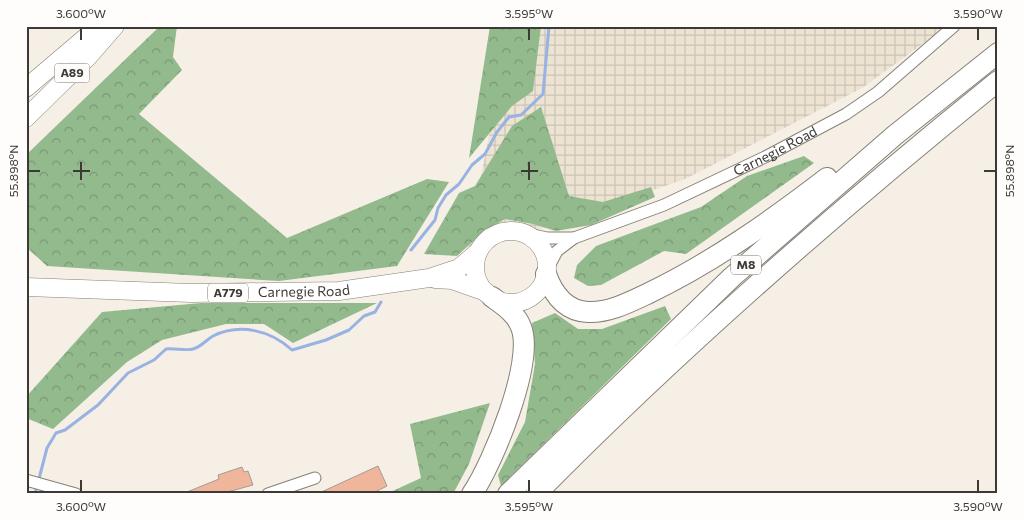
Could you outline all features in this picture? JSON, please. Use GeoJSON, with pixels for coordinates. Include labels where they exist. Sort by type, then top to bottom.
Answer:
{"type":"FeatureCollection","features":[{"type":"Feature","properties":{"kind":"highway","name":"M8"},"geometry":{"type":"LineString","coordinates":[[546,272],[551,289],[565,304],[588,312],[615,307],[680,278],[766,224],[998,44]]}},
{"type":"Feature","properties":{"kind":"highway","name":"M8"},"geometry":{"type":"LineString","coordinates":[[508,494],[732,278],[895,135],[998,53]]}},
{"type":"Feature","properties":{"kind":"highway","name":"M8"},"geometry":{"type":"LineString","coordinates":[[536,494],[584,445],[749,293],[900,160],[998,81]]}},
{"type":"Feature","properties":{"kind":"highway"},"geometry":{"type":"LineString","coordinates":[[472,494],[505,430],[518,381],[524,347],[521,327],[516,317],[489,295]]}},
{"type":"Feature","properties":{"kind":"main road","name":"A89"},"geometry":{"type":"LineString","coordinates":[[26,88],[99,26]]}},
{"type":"Feature","properties":{"kind":"main road","name":"A89"},"geometry":{"type":"LineString","coordinates":[[26,118],[88,57],[115,26]]}},
{"type":"Feature","properties":{"kind":"main road","name":"A779"},"geometry":{"type":"LineString","coordinates":[[478,252],[485,242],[495,235],[507,231],[519,232]]}},
{"type":"Feature","properties":{"kind":"main road"},"geometry":{"type":"LineString","coordinates":[[519,232],[537,242],[546,260],[546,272]]}},
{"type":"Feature","properties":{"kind":"main road"},"geometry":{"type":"LineString","coordinates":[[478,252],[475,269],[480,286],[489,295]]}},
{"type":"Feature","properties":{"kind":"main road","name":"Carnegie Road"},"geometry":{"type":"LineString","coordinates":[[26,287],[190,293],[339,291],[429,278],[460,268],[478,252]]}},
{"type":"Feature","properties":{"kind":"main road","name":"A779"},"geometry":{"type":"LineString","coordinates":[[489,295],[502,302],[525,300],[535,294],[542,285],[546,272]]}},
{"type":"Feature","properties":{"kind":"main road","name":"Carnegie Road"},"geometry":{"type":"LineString","coordinates":[[429,278],[452,280],[489,295]]}},
{"type":"Feature","properties":{"kind":"street","name":"Carnegie Road"},"geometry":{"type":"LineString","coordinates":[[546,272],[552,256],[574,238],[664,205],[765,157],[846,114],[878,92],[954,26]]}},
{"type":"Feature","properties":{"kind":"street","name":"Carnegie Road"},"geometry":{"type":"LineString","coordinates":[[519,232],[547,238],[574,238]]}},
{"type":"Feature","properties":{"kind":"street"},"geometry":{"type":"LineString","coordinates":[[268,494],[315,478]]}},
{"type":"Feature","properties":{"kind":"street"},"geometry":{"type":"LineString","coordinates":[[34,481],[76,494]]}},
{"type":"Feature","properties":{"kind":"shaded area"},"geometry":{"type":"Polygon","coordinates":[[[511,26],[947,26],[862,88],[685,179],[465,255],[511,26]]]}},
{"type":"Feature","properties":{"kind":"green space"},"geometry":{"type":"Polygon","coordinates":[[[160,26],[177,26],[173,57],[182,70],[139,114],[287,238],[427,179],[449,182],[397,266],[279,281],[47,266],[26,247],[26,155],[160,26]]]}},
{"type":"Feature","properties":{"kind":"green space"},"geometry":{"type":"Polygon","coordinates":[[[490,26],[541,26],[533,91],[512,106],[469,158],[490,26]]]}},
{"type":"Feature","properties":{"kind":"green space"},"geometry":{"type":"Polygon","coordinates":[[[541,107],[569,196],[603,202],[651,187],[655,197],[591,225],[556,231],[533,224],[505,219],[482,233],[457,256],[424,254],[459,193],[475,186],[512,126],[541,107]]]}},
{"type":"Feature","properties":{"kind":"green space"},"geometry":{"type":"Polygon","coordinates":[[[804,156],[814,163],[686,254],[664,251],[601,285],[588,286],[574,278],[577,265],[596,246],[701,207],[747,176],[804,156]]]}},
{"type":"Feature","properties":{"kind":"green space"},"geometry":{"type":"Polygon","coordinates":[[[201,303],[377,303],[293,343],[264,324],[226,324],[162,340],[127,362],[53,429],[26,418],[26,397],[102,312],[201,303]]]}},
{"type":"Feature","properties":{"kind":"green space"},"geometry":{"type":"Polygon","coordinates":[[[665,306],[671,319],[501,486],[498,475],[525,422],[535,364],[532,323],[555,313],[578,329],[602,329],[665,306]]]}},
{"type":"Feature","properties":{"kind":"green space"},"geometry":{"type":"Polygon","coordinates":[[[490,403],[469,464],[453,494],[386,494],[421,478],[410,424],[490,403]]]}},
{"type":"Feature","properties":{"kind":"building"},"geometry":{"type":"Polygon","coordinates":[[[378,466],[387,486],[371,494],[317,494],[378,466]]]}},
{"type":"Feature","properties":{"kind":"building"},"geometry":{"type":"Polygon","coordinates":[[[242,467],[244,472],[248,471],[253,485],[220,494],[182,494],[219,479],[218,475],[242,467]]]}},
{"type":"Feature","properties":{"kind":"waterway"},"geometry":{"type":"LineString","coordinates":[[411,250],[435,220],[438,208],[446,195],[459,184],[472,165],[485,154],[497,132],[509,117],[521,115],[543,94],[549,26]]}},
{"type":"Feature","properties":{"kind":"waterway"},"geometry":{"type":"LineString","coordinates":[[35,494],[47,448],[56,433],[65,430],[98,405],[128,373],[154,360],[166,349],[193,349],[223,332],[244,329],[264,333],[292,350],[326,340],[349,330],[364,316],[375,312],[381,302]]}}]}
